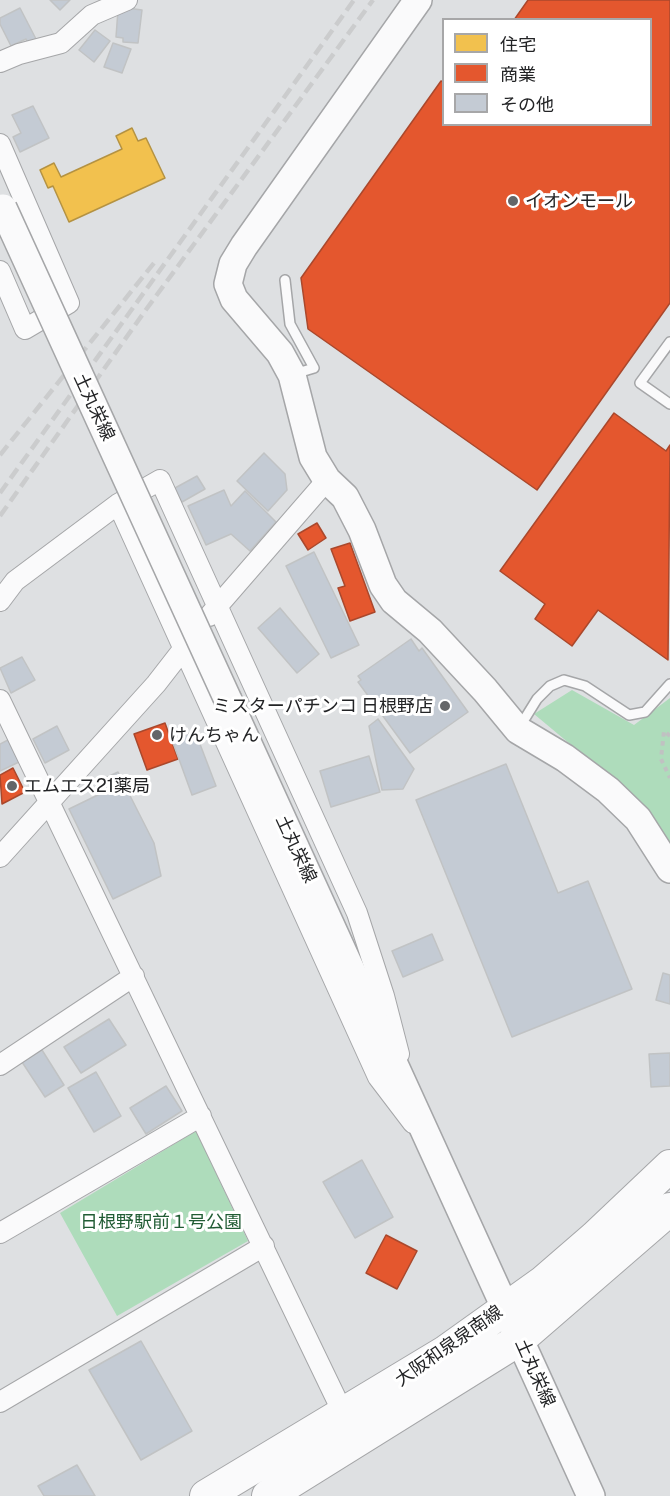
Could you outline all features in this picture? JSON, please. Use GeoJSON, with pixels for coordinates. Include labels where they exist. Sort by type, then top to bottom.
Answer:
{"type":"FeatureCollection","features":[{"type":"Feature","properties":{"kind":"main road"},"geometry":{"type":"LineString","coordinates":[[418,0],[233,264],[228,284],[234,299],[280,352],[292,375],[310,447],[327,480],[345,497],[362,530],[383,585],[394,601],[430,631],[485,690],[518,730],[565,758],[608,790],[638,819],[670,869]]}},
{"type":"Feature","properties":{"kind":"main road","name":"土丸栄線"},"geometry":{"type":"LineString","coordinates":[[1,205],[507,1306],[591,1496]]}},
{"type":"Feature","properties":{"kind":"main road","name":"大阪和泉泉南線"},"geometry":{"type":"LineString","coordinates":[[206,1496],[344,1415],[445,1352],[543,1282],[670,1166]]}},
{"type":"Feature","properties":{"kind":"main road","name":"大阪和泉泉南線"},"geometry":{"type":"LineString","coordinates":[[268,1496],[520,1339],[670,1209]]}},
{"type":"Feature","properties":{"kind":"street"},"geometry":{"type":"LineString","coordinates":[[0,62],[19,54],[61,43],[92,15],[120,1]]}},
{"type":"Feature","properties":{"kind":"street"},"geometry":{"type":"LineString","coordinates":[[0,144],[69,303],[25,329],[1,278]]}},
{"type":"Feature","properties":{"kind":"street"},"geometry":{"type":"LineString","coordinates":[[0,601],[15,581],[118,504],[160,480],[357,913],[384,996],[411,1100]]}},
{"type":"Feature","properties":{"kind":"street"},"geometry":{"type":"LineString","coordinates":[[0,857],[156,684],[216,607],[327,480]]}},
{"type":"Feature","properties":{"kind":"street"},"geometry":{"type":"LineString","coordinates":[[118,504],[378,1077],[431,1144]]}},
{"type":"Feature","properties":{"kind":"street"},"geometry":{"type":"LineString","coordinates":[[0,700],[344,1415]]}},
{"type":"Feature","properties":{"kind":"street"},"geometry":{"type":"LineString","coordinates":[[0,1065],[134,976]]}},
{"type":"Feature","properties":{"kind":"street"},"geometry":{"type":"LineString","coordinates":[[0,1233],[201,1116]]}},
{"type":"Feature","properties":{"kind":"street"},"geometry":{"type":"LineString","coordinates":[[0,1402],[264,1246]]}},
{"type":"Feature","properties":{"kind":"lane"},"geometry":{"type":"LineString","coordinates":[[285,280],[290,324],[314,368],[292,375]]}},
{"type":"Feature","properties":{"kind":"lane"},"geometry":{"type":"LineString","coordinates":[[670,342],[640,383],[670,404]]}},
{"type":"Feature","properties":{"kind":"lane"},"geometry":{"type":"LineString","coordinates":[[518,730],[537,699],[550,686],[564,680],[585,686],[629,715],[645,712],[670,684]]}},
{"type":"Feature","properties":{"kind":"path"},"geometry":{"type":"LineString","coordinates":[[670,736],[664,731],[661,759],[670,778]]}},
{"type":"Feature","properties":{"kind":"green space"},"geometry":{"type":"Polygon","coordinates":[[[572,690],[634,725],[670,698],[670,849],[642,804],[534,714],[572,690]]]}},
{"type":"Feature","properties":{"kind":"green space","name":"日根野駅前１号公園"},"geometry":{"type":"Polygon","coordinates":[[[196,1131],[248,1241],[117,1316],[60,1213],[196,1131]]]}},
{"type":"Feature","properties":{"kind":"building: 住宅"},"geometry":{"type":"Polygon","coordinates":[[[132,128],[138,141],[146,138],[165,178],[69,222],[53,186],[48,188],[40,170],[54,163],[61,177],[122,149],[116,136],[132,128]]]}},
{"type":"Feature","properties":{"kind":"building: 商業","name":"イオンモール"},"geometry":{"type":"Polygon","coordinates":[[[528,0],[670,0],[670,303],[537,490],[308,329],[301,278],[441,81],[442,126],[652,126],[652,18],[515,18],[528,0]]]}},
{"type":"Feature","properties":{"kind":"building: 商業"},"geometry":{"type":"Polygon","coordinates":[[[614,413],[666,451],[670,445],[668,660],[598,610],[572,646],[535,619],[545,604],[500,571],[614,413]]]}},
{"type":"Feature","properties":{"kind":"building: 商業"},"geometry":{"type":"Polygon","coordinates":[[[317,523],[326,538],[308,550],[298,534],[317,523]]]}},
{"type":"Feature","properties":{"kind":"building: 商業"},"geometry":{"type":"Polygon","coordinates":[[[350,543],[375,612],[350,621],[338,588],[345,586],[331,549],[350,543]]]}},
{"type":"Feature","properties":{"kind":"building: 商業"},"geometry":{"type":"Polygon","coordinates":[[[165,723],[178,759],[147,770],[134,734],[165,723]]]}},
{"type":"Feature","properties":{"kind":"building: 商業"},"geometry":{"type":"Polygon","coordinates":[[[13,768],[25,792],[2,804],[0,775],[13,768]]]}},
{"type":"Feature","properties":{"kind":"building: 商業"},"geometry":{"type":"Polygon","coordinates":[[[386,1235],[417,1251],[397,1289],[366,1273],[386,1235]]]}},
{"type":"Feature","properties":{"kind":"building: その他"},"geometry":{"type":"Polygon","coordinates":[[[50,0],[70,0],[60,10],[50,0]]]}},
{"type":"Feature","properties":{"kind":"building: その他"},"geometry":{"type":"Polygon","coordinates":[[[20,8],[36,39],[28,43],[26,39],[11,46],[0,24],[0,18],[20,8]]]}},
{"type":"Feature","properties":{"kind":"building: その他"},"geometry":{"type":"Polygon","coordinates":[[[127,8],[142,10],[138,43],[123,42],[123,38],[116,37],[118,10],[127,8]]]}},
{"type":"Feature","properties":{"kind":"building: その他"},"geometry":{"type":"Polygon","coordinates":[[[95,30],[110,41],[94,62],[79,50],[95,30]]]}},
{"type":"Feature","properties":{"kind":"building: その他"},"geometry":{"type":"Polygon","coordinates":[[[113,43],[131,49],[122,73],[104,67],[113,43]]]}},
{"type":"Feature","properties":{"kind":"building: その他"},"geometry":{"type":"Polygon","coordinates":[[[33,106],[49,138],[20,152],[13,137],[21,133],[12,115],[33,106]]]}},
{"type":"Feature","properties":{"kind":"building: その他"},"geometry":{"type":"Polygon","coordinates":[[[264,453],[285,474],[287,490],[268,511],[237,481],[264,453]]]}},
{"type":"Feature","properties":{"kind":"building: その他"},"geometry":{"type":"Polygon","coordinates":[[[197,476],[205,489],[182,502],[175,488],[197,476]]]}},
{"type":"Feature","properties":{"kind":"building: その他"},"geometry":{"type":"Polygon","coordinates":[[[224,490],[231,506],[245,491],[276,522],[250,551],[231,534],[206,545],[188,506],[224,490]]]}},
{"type":"Feature","properties":{"kind":"building: その他"},"geometry":{"type":"Polygon","coordinates":[[[314,552],[359,645],[331,658],[286,566],[314,552]]]}},
{"type":"Feature","properties":{"kind":"building: その他"},"geometry":{"type":"Polygon","coordinates":[[[280,608],[319,654],[297,673],[258,628],[280,608]]]}},
{"type":"Feature","properties":{"kind":"building: その他"},"geometry":{"type":"Polygon","coordinates":[[[411,639],[419,651],[422,648],[468,712],[410,753],[358,682],[361,680],[358,676],[411,639]]]}},
{"type":"Feature","properties":{"kind":"building: その他"},"geometry":{"type":"Polygon","coordinates":[[[22,657],[35,680],[11,693],[0,668],[22,657]]]}},
{"type":"Feature","properties":{"kind":"building: その他"},"geometry":{"type":"Polygon","coordinates":[[[378,719],[414,769],[403,789],[382,790],[369,726],[378,719]]]}},
{"type":"Feature","properties":{"kind":"building: その他"},"geometry":{"type":"Polygon","coordinates":[[[57,726],[69,750],[45,763],[33,739],[57,726]]]}},
{"type":"Feature","properties":{"kind":"building: その他"},"geometry":{"type":"Polygon","coordinates":[[[195,731],[216,786],[192,795],[172,740],[195,731]]]}},
{"type":"Feature","properties":{"kind":"building: その他"},"geometry":{"type":"Polygon","coordinates":[[[8,740],[19,762],[0,771],[0,744],[8,740]]]}},
{"type":"Feature","properties":{"kind":"building: その他"},"geometry":{"type":"Polygon","coordinates":[[[369,756],[380,792],[331,807],[320,771],[369,756]]]}},
{"type":"Feature","properties":{"kind":"building: その他"},"geometry":{"type":"Polygon","coordinates":[[[506,764],[558,893],[588,881],[632,989],[512,1037],[416,800],[506,764]]]}},
{"type":"Feature","properties":{"kind":"building: その他"},"geometry":{"type":"Polygon","coordinates":[[[118,772],[154,843],[161,876],[113,899],[69,809],[104,792],[99,781],[118,772]]]}},
{"type":"Feature","properties":{"kind":"building: その他"},"geometry":{"type":"Polygon","coordinates":[[[432,934],[443,960],[403,977],[392,951],[432,934]]]}},
{"type":"Feature","properties":{"kind":"building: その他"},"geometry":{"type":"Polygon","coordinates":[[[663,973],[670,975],[670,1004],[656,1000],[663,973]]]}},
{"type":"Feature","properties":{"kind":"building: その他"},"geometry":{"type":"Polygon","coordinates":[[[109,1019],[126,1045],[81,1073],[64,1047],[109,1019]]]}},
{"type":"Feature","properties":{"kind":"building: その他"},"geometry":{"type":"Polygon","coordinates":[[[42,1050],[64,1085],[45,1097],[22,1062],[42,1050]]]}},
{"type":"Feature","properties":{"kind":"building: その他"},"geometry":{"type":"Polygon","coordinates":[[[670,1053],[670,1086],[651,1087],[649,1054],[670,1053]]]}},
{"type":"Feature","properties":{"kind":"building: その他"},"geometry":{"type":"Polygon","coordinates":[[[96,1072],[121,1116],[94,1132],[68,1088],[96,1072]]]}},
{"type":"Feature","properties":{"kind":"building: その他"},"geometry":{"type":"Polygon","coordinates":[[[166,1086],[182,1111],[146,1134],[130,1108],[166,1086]]]}},
{"type":"Feature","properties":{"kind":"building: その他"},"geometry":{"type":"Polygon","coordinates":[[[362,1160],[393,1217],[355,1238],[323,1182],[362,1160]]]}},
{"type":"Feature","properties":{"kind":"building: その他"},"geometry":{"type":"Polygon","coordinates":[[[141,1341],[192,1431],[141,1460],[89,1370],[141,1341]]]}},
{"type":"Feature","properties":{"kind":"building: その他"},"geometry":{"type":"Polygon","coordinates":[[[77,1465],[95,1496],[44,1496],[38,1486],[77,1465]]]}},
{"type":"Feature","properties":{"kind":"railway"},"geometry":{"type":"LineString","coordinates":[[0,493],[354,0]]}},
{"type":"Feature","properties":{"kind":"railway"},"geometry":{"type":"LineString","coordinates":[[0,516],[145,311],[373,0]]}},
{"type":"Feature","properties":{"kind":"railway"},"geometry":{"type":"LineString","coordinates":[[0,455],[154,263]]}},
{"type":"Feature","properties":{"kind":"place","name":"イオンモール"},"geometry":{"type":"Point","coordinates":[513,201]}},
{"type":"Feature","properties":{"kind":"place","name":"ミスターパチンコ 日根野店"},"geometry":{"type":"Point","coordinates":[445,706]}},
{"type":"Feature","properties":{"kind":"place","name":"けんちゃん"},"geometry":{"type":"Point","coordinates":[157,735]}},
{"type":"Feature","properties":{"kind":"place","name":"エムエス21薬局"},"geometry":{"type":"Point","coordinates":[12,786]}}]}
